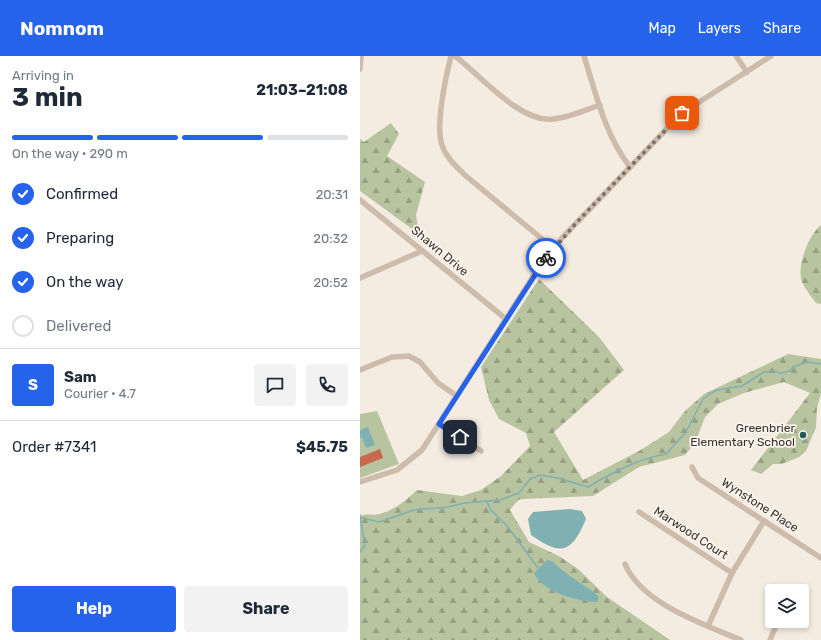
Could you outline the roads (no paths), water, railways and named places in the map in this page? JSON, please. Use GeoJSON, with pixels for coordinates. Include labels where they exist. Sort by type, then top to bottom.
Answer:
{"type":"FeatureCollection","features":[{"type":"Feature","properties":{"kind":"street"},"geometry":{"type":"LineString","coordinates":[[360,69],[361,56]]}},
{"type":"Feature","properties":{"kind":"street"},"geometry":{"type":"LineString","coordinates":[[553,248],[466,176],[454,165],[444,151],[440,139],[440,126],[453,56],[517,108],[534,117],[543,119],[557,119],[600,105]]}},
{"type":"Feature","properties":{"kind":"street"},"geometry":{"type":"LineString","coordinates":[[584,56],[611,136],[630,167]]}},
{"type":"Feature","properties":{"kind":"street"},"geometry":{"type":"LineString","coordinates":[[736,56],[747,72]]}},
{"type":"Feature","properties":{"kind":"street"},"geometry":{"type":"LineString","coordinates":[[360,482],[389,473],[405,465],[422,450],[534,275],[553,248],[682,113],[771,56]]}},
{"type":"Feature","properties":{"kind":"street","name":"Shawn Drive"},"geometry":{"type":"LineString","coordinates":[[360,200],[506,319]]}},
{"type":"Feature","properties":{"kind":"street"},"geometry":{"type":"LineString","coordinates":[[360,278],[422,251]]}},
{"type":"Feature","properties":{"kind":"street"},"geometry":{"type":"LineString","coordinates":[[360,370],[392,357],[409,356],[420,362],[438,382],[457,396]]}},
{"type":"Feature","properties":{"kind":"street"},"geometry":{"type":"LineString","coordinates":[[439,424],[481,451]]}},
{"type":"Feature","properties":{"kind":"street","name":"Wynstone Place"},"geometry":{"type":"LineString","coordinates":[[692,467],[698,478],[821,558]]}},
{"type":"Feature","properties":{"kind":"street","name":"Marwood Court"},"geometry":{"type":"LineString","coordinates":[[639,512],[732,573]]}},
{"type":"Feature","properties":{"kind":"street"},"geometry":{"type":"LineString","coordinates":[[708,626],[732,573],[764,521]]}},
{"type":"Feature","properties":{"kind":"street"},"geometry":{"type":"LineString","coordinates":[[625,564],[629,573],[636,582],[670,610],[741,640]]}},
{"type":"Feature","properties":{"kind":"street"},"geometry":{"type":"LineString","coordinates":[[770,640],[775,628]]}},
{"type":"Feature","properties":{"kind":"water"},"geometry":{"type":"Polygon","coordinates":[[[368,427],[375,445],[366,448],[362,437],[360,438],[360,430],[368,427]]]}},
{"type":"Feature","properties":{"kind":"water"},"geometry":{"type":"Polygon","coordinates":[[[570,509],[582,511],[586,519],[581,531],[570,545],[564,548],[550,546],[531,535],[528,519],[533,512],[570,509]]]}},
{"type":"Feature","properties":{"kind":"water"},"geometry":{"type":"Polygon","coordinates":[[[547,560],[552,561],[563,571],[598,596],[598,602],[590,602],[562,595],[545,586],[538,580],[534,573],[547,560]]]}},
{"type":"Feature","properties":{"kind":"waterway"},"geometry":{"type":"LineString","coordinates":[[362,518],[379,522],[414,510],[500,500],[519,493],[530,479],[540,475],[558,478],[588,487],[626,467],[646,459],[666,454],[686,432],[703,399],[717,390],[742,386],[764,372],[773,371],[781,373],[790,371],[793,367],[807,362],[821,364]]}},
{"type":"Feature","properties":{"kind":"waterway"},"geometry":{"type":"LineString","coordinates":[[487,502],[491,510],[508,527],[538,568]]}},
{"type":"Feature","properties":{"kind":"waterway"},"geometry":{"type":"LineString","coordinates":[[360,515],[365,545],[360,552]]}},
{"type":"Feature","properties":{"kind":"place","name":"Greenbrier Elementary School"},"geometry":{"type":"Point","coordinates":[803,435]}}]}
